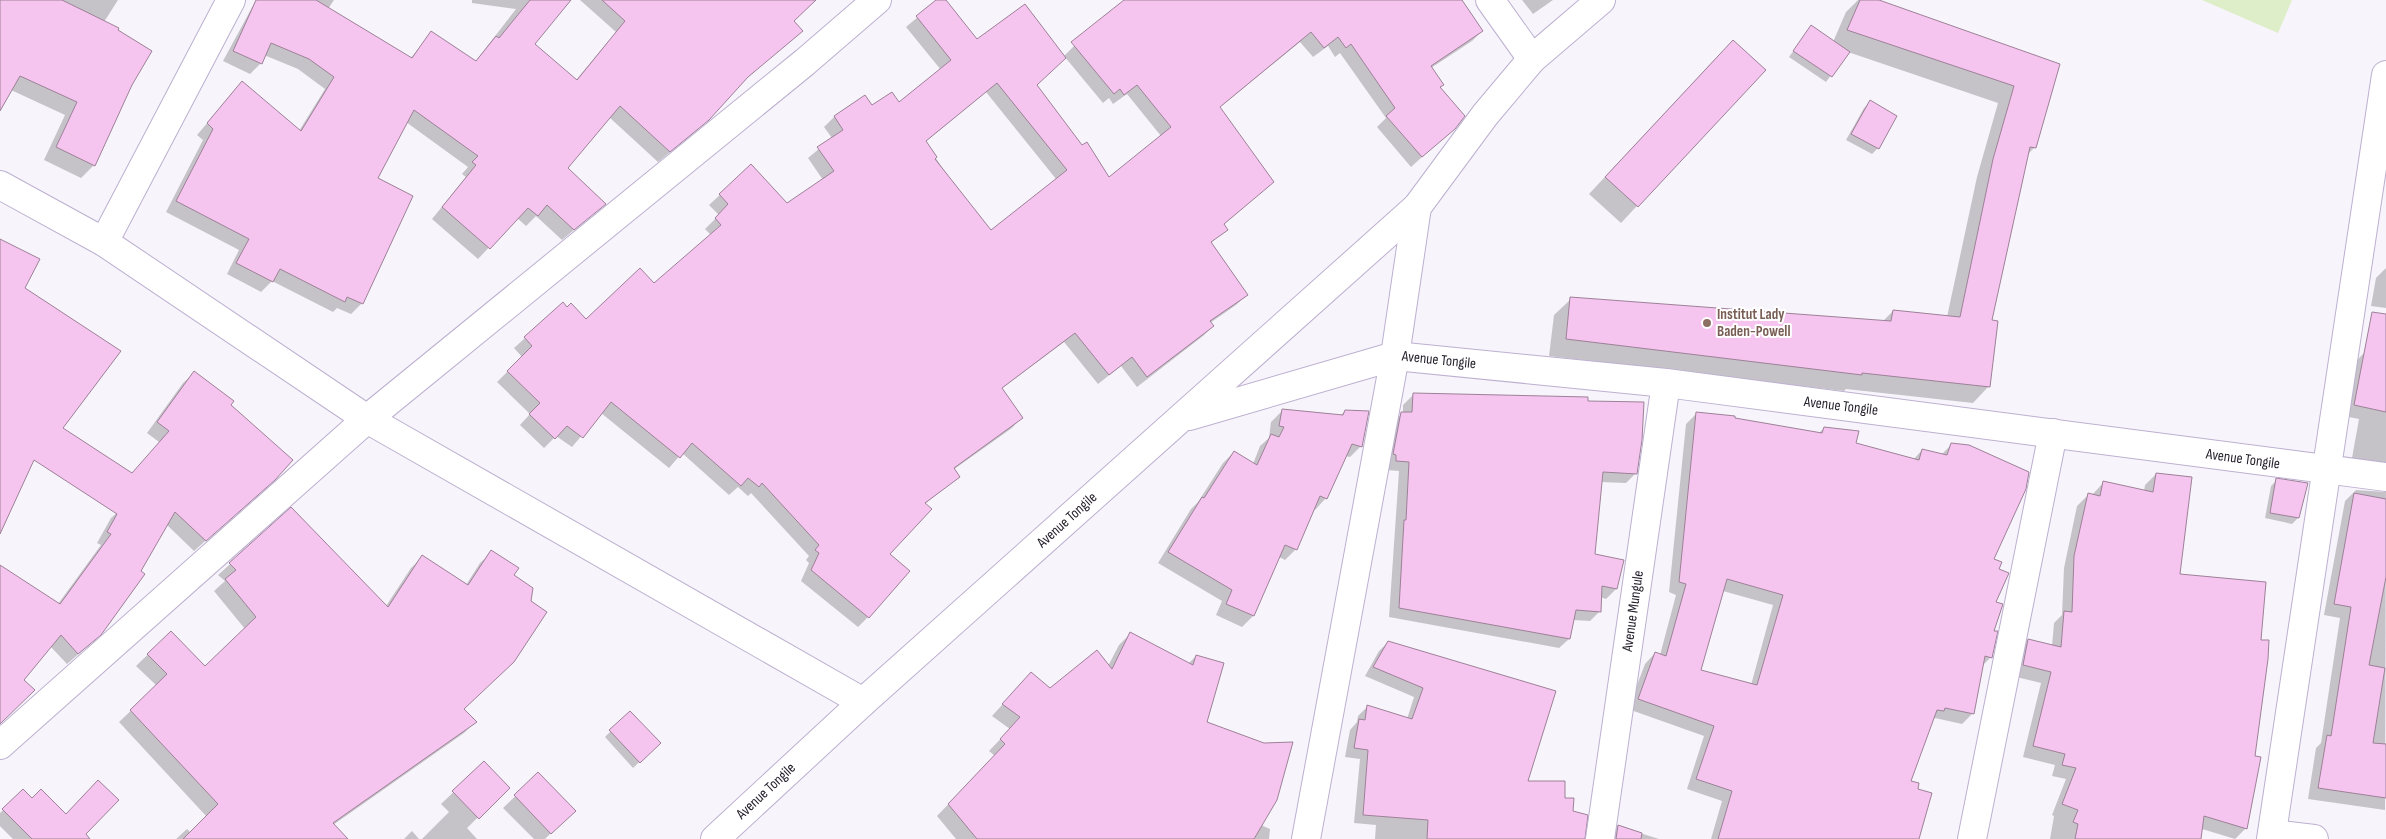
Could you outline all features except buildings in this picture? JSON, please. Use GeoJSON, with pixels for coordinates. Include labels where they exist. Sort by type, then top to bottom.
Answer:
{"type":"FeatureCollection","features":[{"type":"Feature","properties":{"kind":"street"},"geometry":{"type":"LineString","coordinates":[[104,242],[231,0]]}},
{"type":"Feature","properties":{"kind":"street"},"geometry":{"type":"LineString","coordinates":[[0,745],[367,419],[805,62],[877,0]]}},
{"type":"Feature","properties":{"kind":"street"},"geometry":{"type":"LineString","coordinates":[[1490,0],[1532,59]]}},
{"type":"Feature","properties":{"kind":"street"},"geometry":{"type":"LineString","coordinates":[[1182,418],[1417,207],[1485,115],[1532,59],[1601,0]]}},
{"type":"Feature","properties":{"kind":"street"},"geometry":{"type":"LineString","coordinates":[[2314,839],[2272,836],[2386,75]]}},
{"type":"Feature","properties":{"kind":"street"},"geometry":{"type":"LineString","coordinates":[[0,185],[104,242],[367,419],[863,702]]}},
{"type":"Feature","properties":{"kind":"street"},"geometry":{"type":"LineString","coordinates":[[1306,839],[1394,356],[1417,207]]}},
{"type":"Feature","properties":{"kind":"street","name":"Avenue Tongile"},"geometry":{"type":"LineString","coordinates":[[715,839],[863,702],[1182,418],[1394,356],[1666,383],[2386,478]]}},
{"type":"Feature","properties":{"kind":"street","name":"Avenue Mungule"},"geometry":{"type":"LineString","coordinates":[[1600,839],[1666,383]]}},
{"type":"Feature","properties":{"kind":"street"},"geometry":{"type":"LineString","coordinates":[[1972,839],[2053,433]]}},
{"type":"Feature","properties":{"kind":"green space"},"geometry":{"type":"Polygon","coordinates":[[[2202,0],[2292,0],[2278,33],[2202,0]]]}},
{"type":"Feature","properties":{"kind":"place","name":"Institut Lady Baden-Powell"},"geometry":{"type":"Point","coordinates":[1707,323]}}]}
